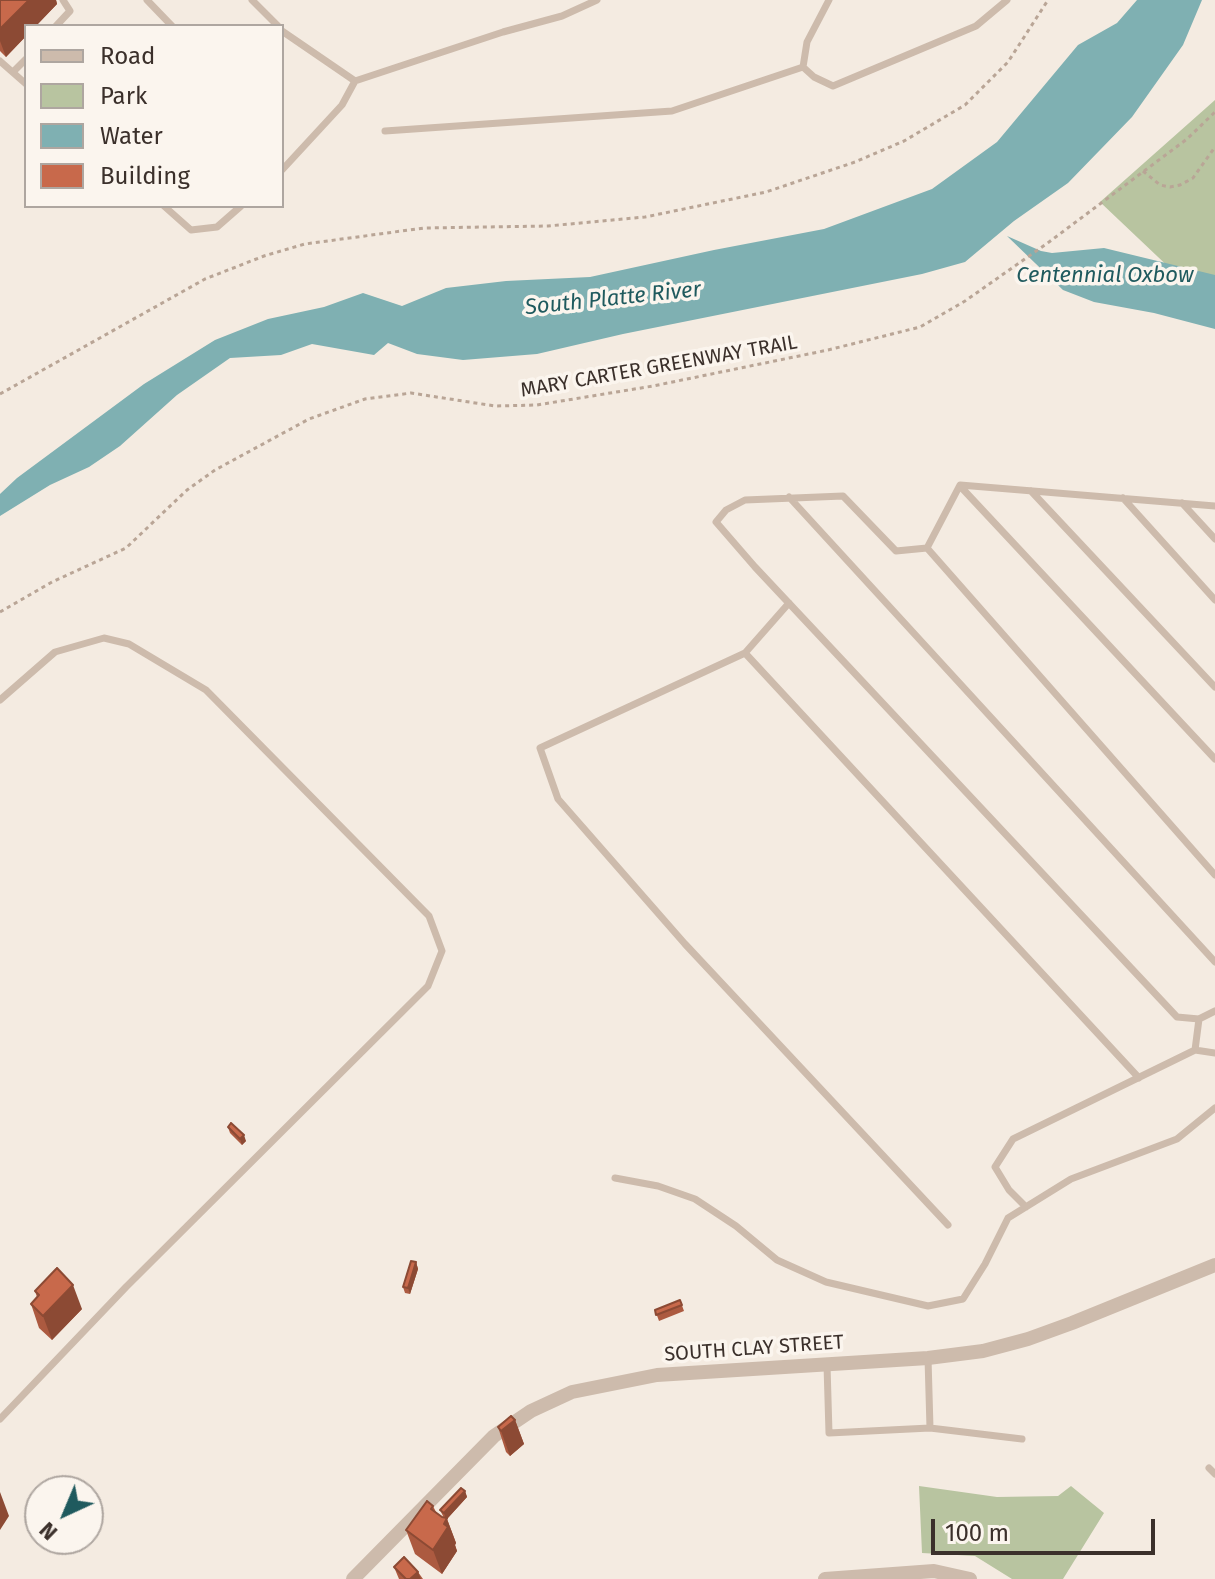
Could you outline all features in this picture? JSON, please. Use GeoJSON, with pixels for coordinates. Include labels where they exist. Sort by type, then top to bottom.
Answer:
{"type":"FeatureCollection","features":[{"type":"Feature","properties":{"kind":"street","name":"SOUTH CLAY STREET"},"geometry":{"type":"LineString","coordinates":[[353,1579],[487,1443],[554,1399],[572,1392],[657,1375],[928,1358],[983,1351],[1028,1339],[1108,1310],[1215,1265]]}},
{"type":"Feature","properties":{"kind":"street"},"geometry":{"type":"LineString","coordinates":[[825,1579],[934,1571],[970,1579]]}},
{"type":"Feature","properties":{"kind":"lane"},"geometry":{"type":"LineString","coordinates":[[58,24],[70,11],[63,0]]}},
{"type":"Feature","properties":{"kind":"lane"},"geometry":{"type":"LineString","coordinates":[[147,0],[170,24]]}},
{"type":"Feature","properties":{"kind":"lane"},"geometry":{"type":"LineString","coordinates":[[252,0],[276,24]]}},
{"type":"Feature","properties":{"kind":"lane"},"geometry":{"type":"LineString","coordinates":[[284,168],[342,105],[355,81],[503,32],[562,16],[597,0]]}},
{"type":"Feature","properties":{"kind":"lane"},"geometry":{"type":"LineString","coordinates":[[803,67],[807,42],[829,0]]}},
{"type":"Feature","properties":{"kind":"lane"},"geometry":{"type":"LineString","coordinates":[[988,0],[995,10]]}},
{"type":"Feature","properties":{"kind":"lane"},"geometry":{"type":"LineString","coordinates":[[803,67],[814,77],[833,86],[976,26],[1007,0]]}},
{"type":"Feature","properties":{"kind":"lane"},"geometry":{"type":"LineString","coordinates":[[284,32],[355,81]]}},
{"type":"Feature","properties":{"kind":"lane"},"geometry":{"type":"LineString","coordinates":[[0,61],[24,82]]}},
{"type":"Feature","properties":{"kind":"lane"},"geometry":{"type":"LineString","coordinates":[[13,72],[24,61]]}},
{"type":"Feature","properties":{"kind":"lane"},"geometry":{"type":"LineString","coordinates":[[385,131],[672,111],[803,67]]}},
{"type":"Feature","properties":{"kind":"lane"},"geometry":{"type":"LineString","coordinates":[[166,208],[191,230],[217,227],[239,208]]}},
{"type":"Feature","properties":{"kind":"lane"},"geometry":{"type":"LineString","coordinates":[[960,485],[1215,506]]}},
{"type":"Feature","properties":{"kind":"lane"},"geometry":{"type":"LineString","coordinates":[[927,548],[960,485]]}},
{"type":"Feature","properties":{"kind":"lane"},"geometry":{"type":"LineString","coordinates":[[960,485],[1215,759]]}},
{"type":"Feature","properties":{"kind":"lane"},"geometry":{"type":"LineString","coordinates":[[1031,491],[1215,687]]}},
{"type":"Feature","properties":{"kind":"lane"},"geometry":{"type":"LineString","coordinates":[[927,548],[896,551],[843,496],[745,500],[726,510],[716,522],[1177,1017],[1199,1019],[1215,1011]]}},
{"type":"Feature","properties":{"kind":"lane"},"geometry":{"type":"LineString","coordinates":[[789,497],[1215,962]]}},
{"type":"Feature","properties":{"kind":"lane"},"geometry":{"type":"LineString","coordinates":[[1123,498],[1215,600]]}},
{"type":"Feature","properties":{"kind":"lane"},"geometry":{"type":"LineString","coordinates":[[1182,503],[1215,539]]}},
{"type":"Feature","properties":{"kind":"lane"},"geometry":{"type":"LineString","coordinates":[[927,548],[1215,875]]}},
{"type":"Feature","properties":{"kind":"lane"},"geometry":{"type":"LineString","coordinates":[[789,603],[745,653],[540,748],[558,799],[685,944],[948,1225]]}},
{"type":"Feature","properties":{"kind":"lane"},"geometry":{"type":"LineString","coordinates":[[0,700],[55,652],[104,638],[129,644],[206,690],[429,916],[442,951],[428,986],[126,1287],[0,1419]]}},
{"type":"Feature","properties":{"kind":"lane"},"geometry":{"type":"LineString","coordinates":[[745,653],[1139,1078]]}},
{"type":"Feature","properties":{"kind":"lane"},"geometry":{"type":"LineString","coordinates":[[1195,1050],[1199,1019]]}},
{"type":"Feature","properties":{"kind":"lane"},"geometry":{"type":"LineString","coordinates":[[1026,1207],[1009,1190],[995,1167],[1013,1139],[1195,1050],[1215,1053]]}},
{"type":"Feature","properties":{"kind":"lane"},"geometry":{"type":"LineString","coordinates":[[615,1178],[658,1186],[695,1199],[736,1226],[777,1260],[826,1282],[928,1306],[963,1299],[1008,1218],[1071,1179],[1177,1139],[1215,1108]]}},
{"type":"Feature","properties":{"kind":"lane"},"geometry":{"type":"LineString","coordinates":[[928,1358],[930,1428]]}},
{"type":"Feature","properties":{"kind":"lane"},"geometry":{"type":"LineString","coordinates":[[827,1365],[829,1433],[930,1428],[1022,1439]]}},
{"type":"Feature","properties":{"kind":"path"},"geometry":{"type":"LineString","coordinates":[[0,394],[205,279],[305,244],[424,228],[548,226],[645,217],[766,192],[840,167],[904,141],[965,105],[1008,62],[1048,0]]}},
{"type":"Feature","properties":{"kind":"path","name":"MARY CARTER GREENWAY TRAIL"},"geometry":{"type":"LineString","coordinates":[[0,612],[63,576],[126,548],[187,490],[215,470],[274,436],[338,407],[365,399],[411,393],[495,406],[537,405],[653,386],[828,350],[920,327],[965,301],[1049,242],[1187,139],[1215,112]]}},
{"type":"Feature","properties":{"kind":"path"},"geometry":{"type":"LineString","coordinates":[[1143,171],[1160,185],[1180,185],[1193,178],[1215,147]]}},
{"type":"Feature","properties":{"kind":"green space"},"geometry":{"type":"Polygon","coordinates":[[[1215,100],[1215,311],[1100,202],[1215,100]]]}},
{"type":"Feature","properties":{"kind":"green space"},"geometry":{"type":"Polygon","coordinates":[[[919,1486],[997,1497],[1058,1496],[1071,1486],[1104,1513],[1063,1579],[1012,1579],[975,1556],[922,1553],[919,1486]]]}},
{"type":"Feature","properties":{"kind":"water","name":"South Platte River"},"geometry":{"type":"Polygon","coordinates":[[[1137,0],[1202,0],[1183,45],[1132,117],[1068,183],[1014,221],[965,262],[922,274],[537,354],[463,360],[417,354],[388,343],[374,355],[312,344],[281,355],[230,358],[177,395],[120,446],[89,467],[50,485],[0,516],[0,494],[17,478],[144,384],[215,340],[268,319],[324,307],[363,293],[402,306],[446,288],[506,281],[590,277],[824,229],[932,189],[997,142],[1078,45],[1117,23],[1137,0]]]}},
{"type":"Feature","properties":{"kind":"water","name":"Centennial Oxbow"},"geometry":{"type":"Polygon","coordinates":[[[1007,236],[1041,251],[1052,253],[1104,248],[1215,275],[1215,329],[1094,302],[1063,290],[1007,236]]]}},
{"type":"Feature","properties":{"kind":"building"},"geometry":{"type":"Polygon","coordinates":[[[0,0],[29,0],[0,29],[0,0]]]}},
{"type":"Feature","properties":{"kind":"building"},"geometry":{"type":"Polygon","coordinates":[[[231,1123],[244,1135],[240,1139],[228,1127],[231,1123]]]}},
{"type":"Feature","properties":{"kind":"building"},"geometry":{"type":"Polygon","coordinates":[[[411,1261],[416,1262],[408,1288],[403,1287],[411,1261]]]}},
{"type":"Feature","properties":{"kind":"building"},"geometry":{"type":"Polygon","coordinates":[[[57,1268],[73,1285],[43,1316],[31,1304],[39,1295],[35,1291],[57,1268]]]}},
{"type":"Feature","properties":{"kind":"building"},"geometry":{"type":"Polygon","coordinates":[[[680,1300],[682,1305],[656,1315],[655,1310],[680,1300]]]}},
{"type":"Feature","properties":{"kind":"building"},"geometry":{"type":"Polygon","coordinates":[[[511,1416],[515,1420],[501,1431],[498,1427],[511,1416]]]}},
{"type":"Feature","properties":{"kind":"building"},"geometry":{"type":"Polygon","coordinates":[[[461,1488],[465,1491],[444,1513],[440,1510],[461,1488]]]}},
{"type":"Feature","properties":{"kind":"building"},"geometry":{"type":"Polygon","coordinates":[[[427,1501],[433,1506],[431,1509],[447,1518],[444,1524],[448,1527],[433,1550],[406,1530],[427,1501]]]}},
{"type":"Feature","properties":{"kind":"building"},"geometry":{"type":"Polygon","coordinates":[[[404,1557],[418,1572],[410,1579],[394,1567],[404,1557]]]}}]}
